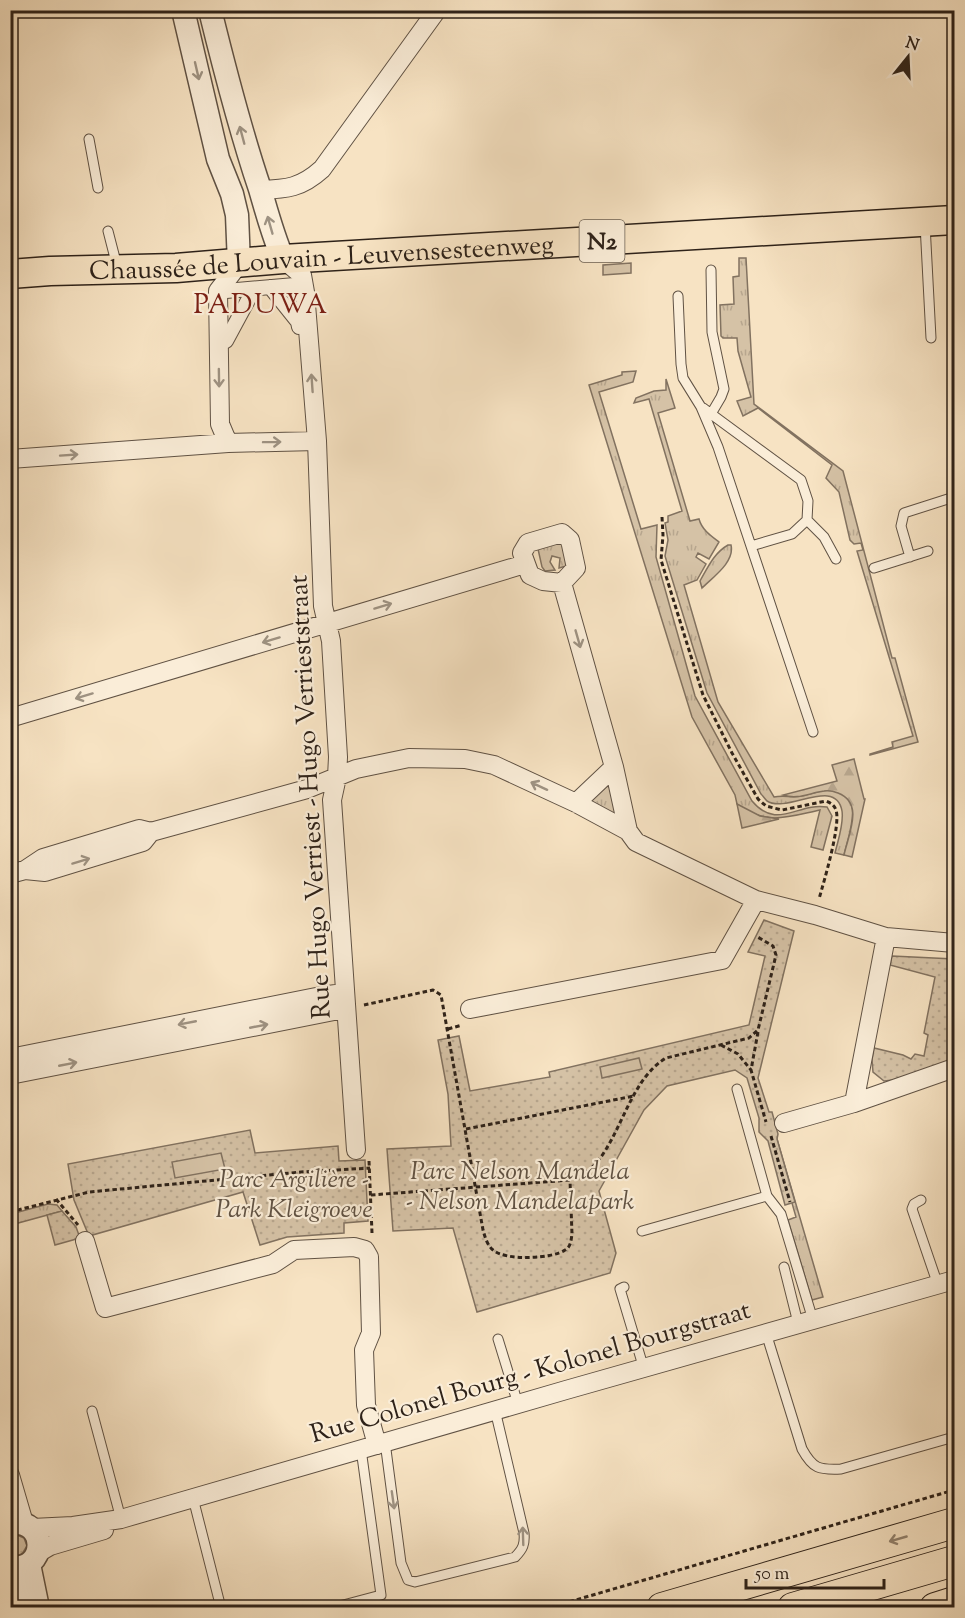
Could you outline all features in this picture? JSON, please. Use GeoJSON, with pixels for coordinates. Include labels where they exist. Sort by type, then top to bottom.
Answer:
{"type":"FeatureCollection","features":[{"type":"Feature","properties":{"kind":"highway"},"geometry":{"type":"LineString","coordinates":[[662,1608],[954,1523]]}},
{"type":"Feature","properties":{"kind":"highway"},"geometry":{"type":"LineString","coordinates":[[793,1608],[954,1561]]}},
{"type":"Feature","properties":{"kind":"highway"},"geometry":{"type":"LineString","coordinates":[[935,1608],[954,1602]]}},
{"type":"Feature","properties":{"kind":"main road","name":"Chaussée de Louvain - Leuvensesteenweg"},"geometry":{"type":"LineString","coordinates":[[10,274],[239,264],[283,259],[954,219]]}},
{"type":"Feature","properties":{"kind":"street"},"geometry":{"type":"LineString","coordinates":[[183,10],[218,159],[232,194],[237,214],[239,264],[218,291],[220,424],[228,443]]}},
{"type":"Feature","properties":{"kind":"street"},"geometry":{"type":"LineString","coordinates":[[210,10],[247,153],[271,232],[283,259]]}},
{"type":"Feature","properties":{"kind":"street"},"geometry":{"type":"LineString","coordinates":[[232,194],[292,188],[313,178],[322,169],[437,10]]}},
{"type":"Feature","properties":{"kind":"street","name":"Rue Hugo Verriest - Hugo Verrieststraat"},"geometry":{"type":"LineString","coordinates":[[283,259],[302,275],[316,441],[323,606],[331,641],[337,777],[332,800],[356,1150]]}},
{"type":"Feature","properties":{"kind":"street"},"geometry":{"type":"LineString","coordinates":[[226,291],[295,285]]}},
{"type":"Feature","properties":{"kind":"street"},"geometry":{"type":"LineString","coordinates":[[270,287],[298,322],[299,327]]}},
{"type":"Feature","properties":{"kind":"street"},"geometry":{"type":"LineString","coordinates":[[226,340],[254,288]]}},
{"type":"Feature","properties":{"kind":"street"},"geometry":{"type":"LineString","coordinates":[[10,459],[228,443],[316,441]]}},
{"type":"Feature","properties":{"kind":"street"},"geometry":{"type":"LineString","coordinates":[[562,533],[570,540],[576,568],[562,583],[543,581],[530,574],[522,553],[528,543],[562,533]]}},
{"type":"Feature","properties":{"kind":"street"},"geometry":{"type":"LineString","coordinates":[[10,717],[525,564]]}},
{"type":"Feature","properties":{"kind":"street"},"geometry":{"type":"LineString","coordinates":[[562,583],[614,767],[628,831],[636,842],[756,900],[886,937],[954,943]]}},
{"type":"Feature","properties":{"kind":"street"},"geometry":{"type":"LineString","coordinates":[[18,872],[44,858],[139,829],[151,832],[307,789],[356,769],[409,758],[465,759],[494,765],[576,803],[628,831]]}},
{"type":"Feature","properties":{"kind":"street"},"geometry":{"type":"LineString","coordinates":[[576,803],[614,767]]}},
{"type":"Feature","properties":{"kind":"street"},"geometry":{"type":"LineString","coordinates":[[470,1009],[722,960],[756,900]]}},
{"type":"Feature","properties":{"kind":"street"},"geometry":{"type":"LineString","coordinates":[[854,1103],[886,937]]}},
{"type":"Feature","properties":{"kind":"street"},"geometry":{"type":"LineString","coordinates":[[10,1058],[336,994],[345,1000],[339,1010],[10,1075]]}},
{"type":"Feature","properties":{"kind":"street"},"geometry":{"type":"LineString","coordinates":[[784,1123],[854,1103],[954,1068]]}},
{"type":"Feature","properties":{"kind":"street"},"geometry":{"type":"LineString","coordinates":[[84,1241],[105,1308],[273,1264],[294,1250],[354,1247],[364,1250],[369,1257],[371,1333],[364,1350],[366,1405],[374,1445]]}},
{"type":"Feature","properties":{"kind":"street","name":"Rue Colonel Bourg - Kolonel Bourgstraat"},"geometry":{"type":"LineString","coordinates":[[22,1525],[73,1526],[121,1519],[946,1282]]}},
{"type":"Feature","properties":{"kind":"street"},"geometry":{"type":"LineString","coordinates":[[10,1475],[22,1525],[39,1540],[23,1563],[22,1608]]}},
{"type":"Feature","properties":{"kind":"street","name":"Rue Colonel Bourg - Kolonel Bourgstraat"},"geometry":{"type":"LineString","coordinates":[[23,1563],[50,1546],[102,1532],[121,1519]]}},
{"type":"Feature","properties":{"kind":"street"},"geometry":{"type":"LineString","coordinates":[[23,1563],[39,1608]]}},
{"type":"Feature","properties":{"kind":"lane"},"geometry":{"type":"LineString","coordinates":[[89,139],[98,188]]}},
{"type":"Feature","properties":{"kind":"lane"},"geometry":{"type":"LineString","coordinates":[[925,221],[931,338]]}},
{"type":"Feature","properties":{"kind":"lane"},"geometry":{"type":"LineString","coordinates":[[108,231],[118,269]]}},
{"type":"Feature","properties":{"kind":"lane"},"geometry":{"type":"LineString","coordinates":[[711,270],[712,332],[724,389],[711,414]]}},
{"type":"Feature","properties":{"kind":"lane"},"geometry":{"type":"LineString","coordinates":[[678,296],[683,378],[701,407],[718,447],[813,732]]}},
{"type":"Feature","properties":{"kind":"lane"},"geometry":{"type":"LineString","coordinates":[[701,407],[801,480],[808,501],[807,520],[792,534],[751,546]]}},
{"type":"Feature","properties":{"kind":"lane"},"geometry":{"type":"LineString","coordinates":[[910,557],[901,526],[904,513],[954,497]]}},
{"type":"Feature","properties":{"kind":"lane"},"geometry":{"type":"LineString","coordinates":[[807,520],[824,537],[836,560]]}},
{"type":"Feature","properties":{"kind":"lane"},"geometry":{"type":"LineString","coordinates":[[874,568],[928,551]]}},
{"type":"Feature","properties":{"kind":"lane"},"geometry":{"type":"LineString","coordinates":[[738,1089],[767,1196],[781,1214],[805,1322]]}},
{"type":"Feature","properties":{"kind":"lane"},"geometry":{"type":"LineString","coordinates":[[642,1231],[767,1196]]}},
{"type":"Feature","properties":{"kind":"lane"},"geometry":{"type":"LineString","coordinates":[[921,1200],[914,1204],[912,1209],[946,1282]]}},
{"type":"Feature","properties":{"kind":"lane"},"geometry":{"type":"LineString","coordinates":[[784,1267],[805,1322]]}},
{"type":"Feature","properties":{"kind":"lane"},"geometry":{"type":"LineString","coordinates":[[624,1287],[620,1289],[644,1369]]}},
{"type":"Feature","properties":{"kind":"lane"},"geometry":{"type":"LineString","coordinates":[[766,1334],[802,1449],[810,1463],[822,1470],[841,1469],[954,1437]]}},
{"type":"Feature","properties":{"kind":"lane"},"geometry":{"type":"LineString","coordinates":[[498,1339],[518,1404]]}},
{"type":"Feature","properties":{"kind":"lane"},"geometry":{"type":"LineString","coordinates":[[374,1445],[401,1563],[408,1580],[415,1582],[515,1557],[522,1550],[525,1542],[524,1533],[495,1410]]}},
{"type":"Feature","properties":{"kind":"lane"},"geometry":{"type":"LineString","coordinates":[[92,1412],[121,1519]]}},
{"type":"Feature","properties":{"kind":"lane"},"geometry":{"type":"LineString","coordinates":[[332,1608],[381,1595],[374,1445]]}},
{"type":"Feature","properties":{"kind":"lane"},"geometry":{"type":"LineString","coordinates":[[193,1498],[221,1608]]}},
{"type":"Feature","properties":{"kind":"path"},"geometry":{"type":"LineString","coordinates":[[662,517],[661,560],[703,695],[758,799],[766,806],[776,810],[826,801],[837,811],[836,829],[815,915]]}},
{"type":"Feature","properties":{"kind":"path"},"geometry":{"type":"LineString","coordinates":[[371,1195],[570,1180],[585,1174],[597,1162],[645,1077],[656,1064],[666,1058],[749,1038],[758,1030],[776,955],[772,946],[741,926]]}},
{"type":"Feature","properties":{"kind":"path"},"geometry":{"type":"LineString","coordinates":[[345,1000],[362,1005],[433,990],[441,995],[483,1230],[487,1243],[493,1250],[503,1257],[515,1258],[556,1254],[569,1247],[572,1234],[570,1180]]}},
{"type":"Feature","properties":{"kind":"path"},"geometry":{"type":"LineString","coordinates":[[720,1045],[738,1054],[751,1070]]}},
{"type":"Feature","properties":{"kind":"path"},"geometry":{"type":"LineString","coordinates":[[466,1128],[634,1096]]}},
{"type":"Feature","properties":{"kind":"path"},"geometry":{"type":"LineString","coordinates":[[10,1212],[88,1192],[278,1174],[370,1168],[372,1238],[364,1250]]}},
{"type":"Feature","properties":{"kind":"path"},"geometry":{"type":"LineString","coordinates":[[56,1199],[81,1229],[84,1241]]}},
{"type":"Feature","properties":{"kind":"path"},"geometry":{"type":"LineString","coordinates":[[548,1608],[954,1490]]}},
{"type":"Feature","properties":{"kind":"green space"},"geometry":{"type":"Polygon","coordinates":[[[739,258],[746,258],[754,404],[843,471],[892,658],[895,658],[918,742],[870,755],[893,747],[892,742],[913,736],[857,551],[863,550],[861,543],[854,544],[850,540],[839,492],[826,478],[832,465],[758,408],[743,416],[737,401],[751,397],[738,351],[737,338],[721,336],[720,305],[734,304],[733,277],[739,276],[739,258]]]}},
{"type":"Feature","properties":{"kind":"green space"},"geometry":{"type":"Polygon","coordinates":[[[631,263],[631,273],[603,275],[603,265],[631,263]]]}},
{"type":"Feature","properties":{"kind":"green space"},"geometry":{"type":"Polygon","coordinates":[[[636,371],[633,382],[599,392],[641,529],[657,525],[656,557],[695,696],[752,801],[761,810],[779,815],[807,808],[827,807],[832,816],[823,850],[811,847],[820,810],[777,818],[758,815],[737,804],[735,795],[692,717],[589,385],[622,375],[622,372],[636,371]]]}},
{"type":"Feature","properties":{"kind":"green space"},"geometry":{"type":"Polygon","coordinates":[[[666,379],[675,408],[658,413],[690,521],[699,519],[705,530],[719,542],[709,559],[698,553],[696,557],[706,564],[697,580],[684,585],[718,702],[774,797],[798,797],[829,790],[841,793],[848,798],[853,815],[844,855],[835,853],[842,821],[842,811],[838,801],[831,796],[821,796],[776,804],[767,801],[761,794],[707,693],[665,556],[668,540],[665,523],[668,522],[668,516],[682,511],[649,399],[634,403],[636,398],[654,391],[666,390],[666,379]]]}},
{"type":"Feature","properties":{"kind":"green space"},"geometry":{"type":"Polygon","coordinates":[[[560,540],[569,560],[566,566],[559,568],[560,558],[552,556],[550,562],[555,570],[545,571],[538,549],[560,540]]]}},
{"type":"Feature","properties":{"kind":"green space"},"geometry":{"type":"Polygon","coordinates":[[[731,545],[730,557],[702,588],[700,581],[715,556],[731,545]]]}},
{"type":"Feature","properties":{"kind":"green space"},"geometry":{"type":"Polygon","coordinates":[[[854,759],[865,799],[852,857],[844,855],[853,820],[851,804],[846,798],[829,791],[799,796],[783,795],[837,781],[832,765],[854,759]]]}},
{"type":"Feature","properties":{"kind":"green space"},"geometry":{"type":"Polygon","coordinates":[[[607,786],[616,790],[621,808],[611,817],[590,802],[607,786]]]}},
{"type":"Feature","properties":{"kind":"green space"},"geometry":{"type":"Polygon","coordinates":[[[737,804],[760,816],[779,819],[742,828],[737,804]]]}},
{"type":"Feature","properties":{"kind":"green space","name":"Parc Nelson Mandela - Nelson Mandelapark"},"geometry":{"type":"Polygon","coordinates":[[[764,920],[794,931],[758,1078],[769,1112],[772,1112],[778,1134],[777,1139],[795,1202],[785,1205],[768,1141],[759,1132],[759,1118],[747,1078],[735,1070],[667,1086],[644,1110],[599,1191],[616,1253],[610,1273],[477,1312],[453,1228],[393,1231],[387,1149],[451,1146],[448,1094],[438,1040],[459,1036],[470,1091],[550,1077],[549,1072],[749,1025],[765,956],[748,952],[764,920]]]}},
{"type":"Feature","properties":{"kind":"green space"},"geometry":{"type":"Polygon","coordinates":[[[892,956],[954,959],[954,1061],[884,1081],[873,1072],[874,1048],[911,1059],[915,1054],[924,1056],[928,1035],[924,1033],[935,977],[890,965],[892,956]]]}},
{"type":"Feature","properties":{"kind":"green space"},"geometry":{"type":"Polygon","coordinates":[[[639,1058],[642,1069],[602,1078],[600,1067],[639,1058]]]}},
{"type":"Feature","properties":{"kind":"green space","name":"Parc Argilière - Park Kleigroeve"},"geometry":{"type":"Polygon","coordinates":[[[250,1130],[255,1153],[338,1146],[339,1161],[365,1160],[368,1221],[344,1223],[344,1233],[287,1237],[260,1245],[243,1192],[89,1236],[74,1200],[68,1164],[250,1130]]]}},
{"type":"Feature","properties":{"kind":"green space"},"geometry":{"type":"Polygon","coordinates":[[[777,1139],[823,1297],[812,1300],[788,1220],[796,1217],[774,1140],[777,1139]]]}},
{"type":"Feature","properties":{"kind":"green space"},"geometry":{"type":"Polygon","coordinates":[[[221,1153],[225,1169],[175,1178],[172,1162],[221,1153]]]}},
{"type":"Feature","properties":{"kind":"green space"},"geometry":{"type":"Polygon","coordinates":[[[48,1204],[57,1205],[62,1211],[11,1225],[11,1214],[48,1204]]]}},
{"type":"Feature","properties":{"kind":"green space"},"geometry":{"type":"Polygon","coordinates":[[[62,1211],[76,1227],[80,1238],[55,1245],[47,1215],[62,1211]]]}},
{"type":"Feature","properties":{"kind":"green space"},"geometry":{"type":"Polygon","coordinates":[[[17,1535],[24,1538],[27,1546],[22,1554],[15,1556],[11,1554],[11,1536],[17,1535]]]}},
{"type":"Feature","properties":{"kind":"district","name":"PADUWA"},"geometry":{"type":"Point","coordinates":[261,304]}}]}
